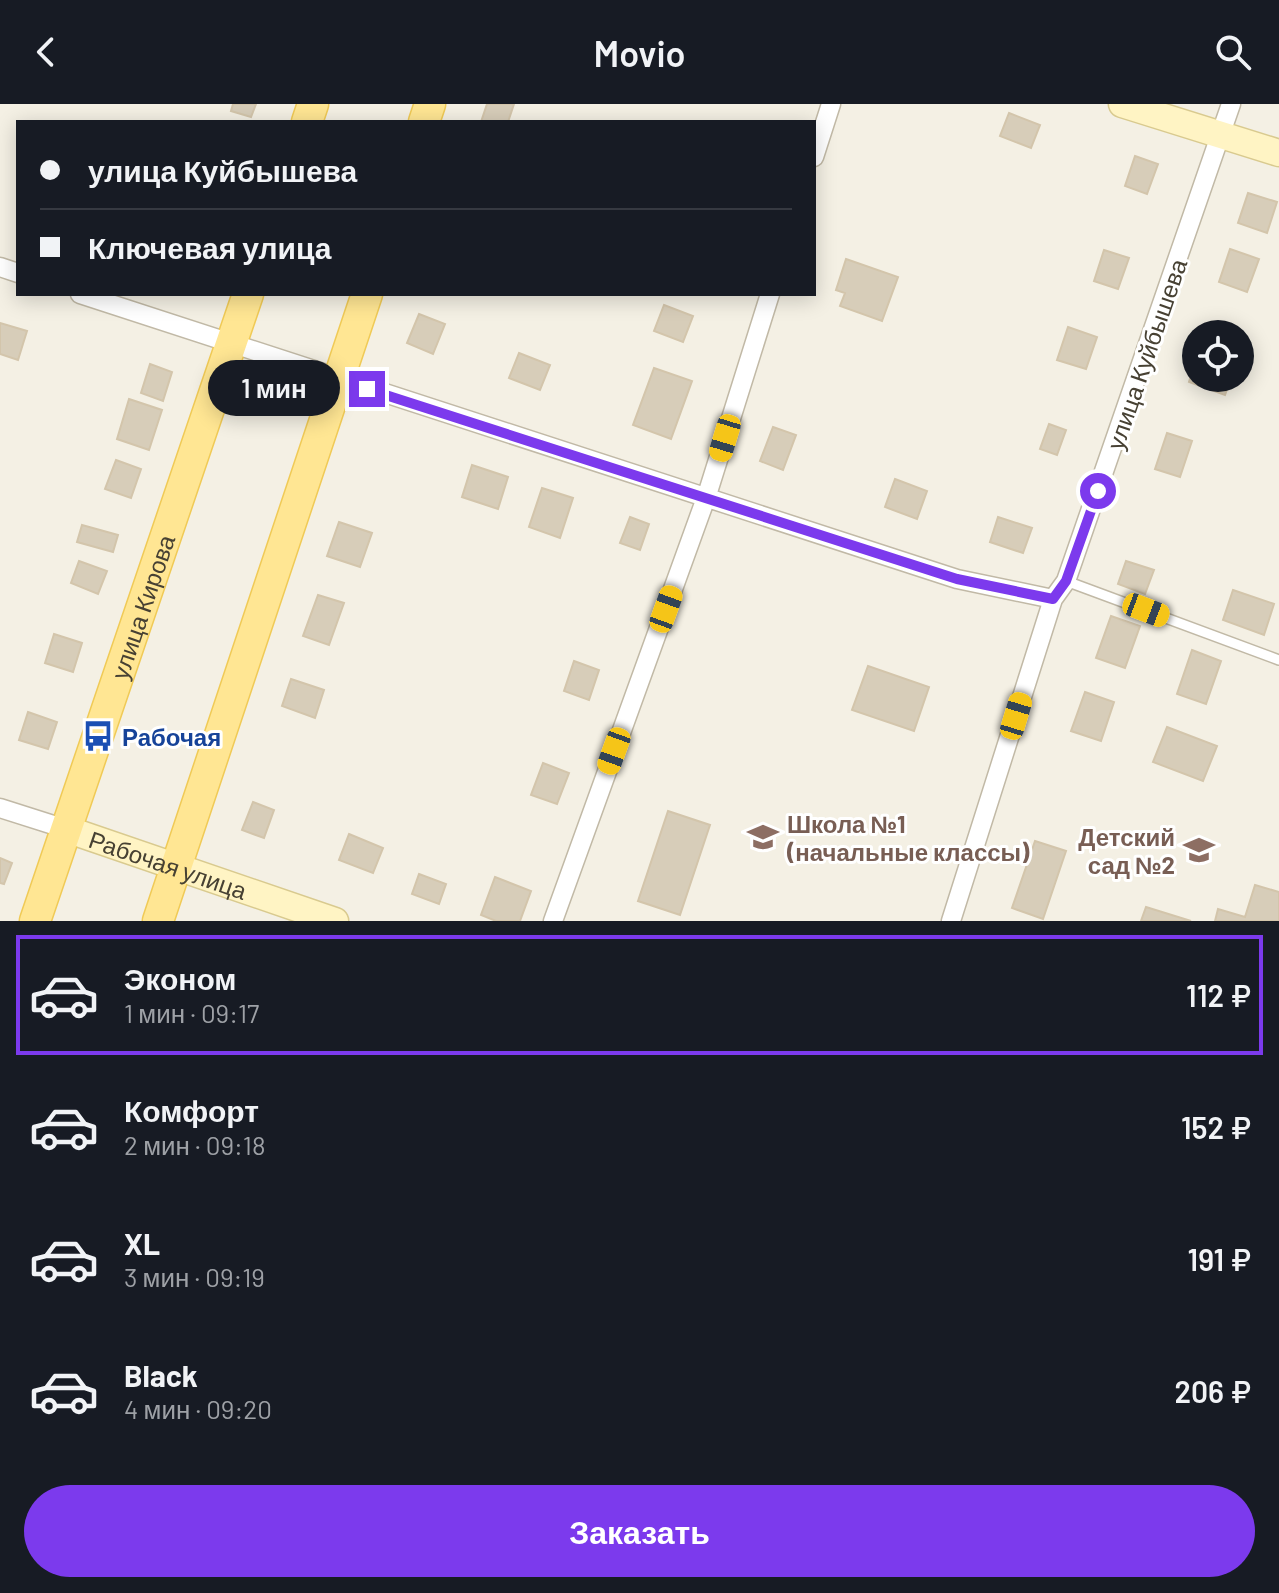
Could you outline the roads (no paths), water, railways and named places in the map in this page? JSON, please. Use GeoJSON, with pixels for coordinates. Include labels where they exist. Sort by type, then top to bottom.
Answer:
{"type":"FeatureCollection","features":[{"type":"Feature","properties":{"kind":"main road"},"geometry":{"type":"LineString","coordinates":[[1122,104],[1279,153]]}},
{"type":"Feature","properties":{"kind":"main road","name":"улица Кирова"},"geometry":{"type":"LineString","coordinates":[[35,921],[247,296]]}},
{"type":"Feature","properties":{"kind":"main road"},"geometry":{"type":"LineString","coordinates":[[158,921],[366,296]]}},
{"type":"Feature","properties":{"kind":"main road","name":"Рабочая улица"},"geometry":{"type":"LineString","coordinates":[[66,829],[335,921]]}},
{"type":"Feature","properties":{"kind":"street"},"geometry":{"type":"LineString","coordinates":[[816,151],[831,104]]}},
{"type":"Feature","properties":{"kind":"street","name":"улица Куйбышева"},"geometry":{"type":"LineString","coordinates":[[951,921],[1053,599],[1066,581],[1231,104]]}},
{"type":"Feature","properties":{"kind":"street"},"geometry":{"type":"LineString","coordinates":[[86,296],[339,380],[707,495],[957,579],[1053,599]]}},
{"type":"Feature","properties":{"kind":"street"},"geometry":{"type":"LineString","coordinates":[[553,921],[707,495],[769,296]]}},
{"type":"Feature","properties":{"kind":"street","name":"Рабочая улица"},"geometry":{"type":"LineString","coordinates":[[0,808],[66,829]]}},
{"type":"Feature","properties":{"kind":"lane"},"geometry":{"type":"LineString","coordinates":[[1066,581],[1279,660]]}},
{"type":"Feature","properties":{"kind":"place","name":"Рабочая"},"geometry":{"type":"Point","coordinates":[98,736]}},
{"type":"Feature","properties":{"kind":"place","name":"Школа №1 (начальные классы)"},"geometry":{"type":"Point","coordinates":[763,837]}},
{"type":"Feature","properties":{"kind":"place","name":"Детский сад №2"},"geometry":{"type":"Point","coordinates":[1199,850]}}]}
